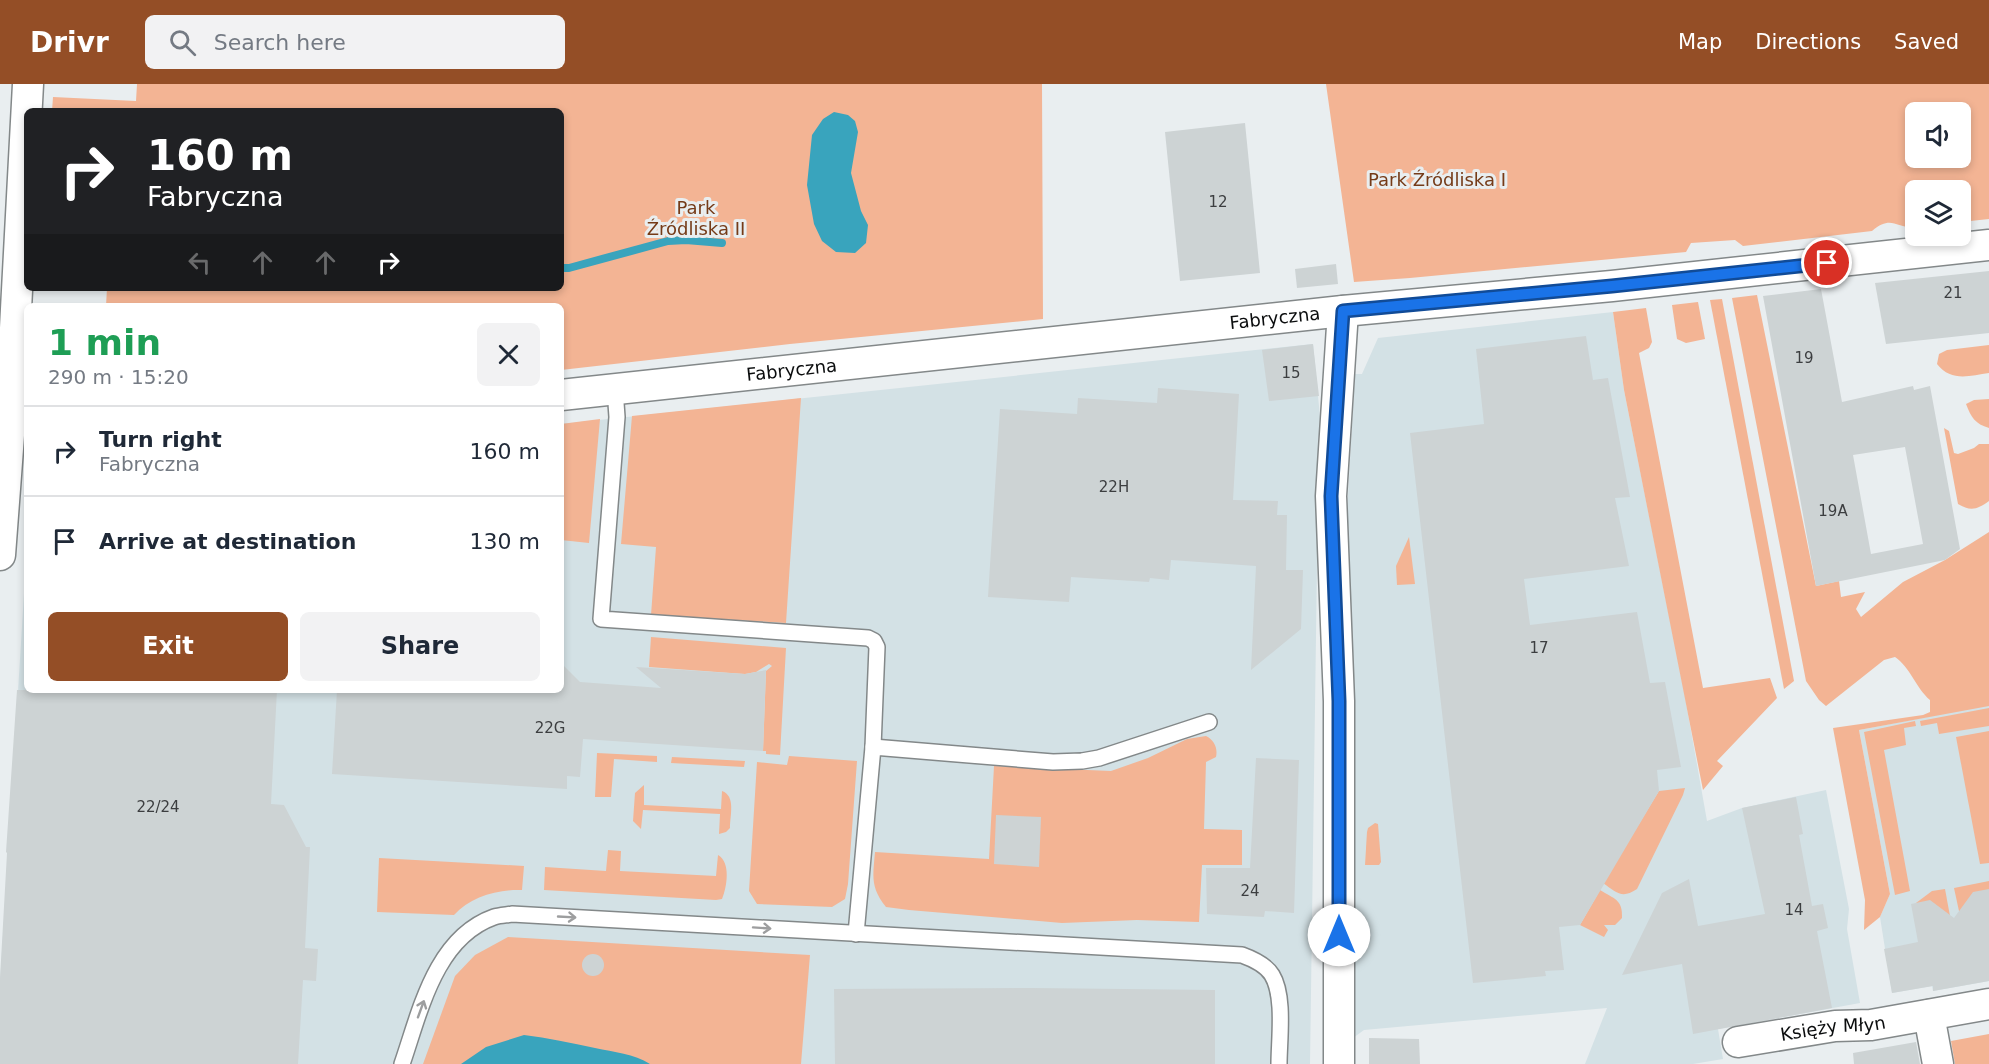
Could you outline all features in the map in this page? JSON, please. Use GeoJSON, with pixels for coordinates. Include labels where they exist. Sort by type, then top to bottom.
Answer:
{"type":"FeatureCollection","features":[{"type":"Feature","properties":{"kind":"street"},"geometry":{"type":"LineString","coordinates":[[27,108],[28,84]]}},
{"type":"Feature","properties":{"kind":"street"},"geometry":{"type":"LineString","coordinates":[[0,555],[11,454],[10,422],[24,159]]}},
{"type":"Feature","properties":{"kind":"street","name":"Fabryczna"},"geometry":{"type":"LineString","coordinates":[[564,395],[1343,311],[1612,286],[1989,245]]}},
{"type":"Feature","properties":{"kind":"street"},"geometry":{"type":"LineString","coordinates":[[1339,1064],[1339,701],[1331,496],[1343,311]]}},
{"type":"Feature","properties":{"kind":"street","name":"Księży Młyn"},"geometry":{"type":"LineString","coordinates":[[1738,1042],[1835,1026],[1871,1025],[1989,1004]]}},
{"type":"Feature","properties":{"kind":"street"},"geometry":{"type":"LineString","coordinates":[[1929,1015],[1938,1064]]}},
{"type":"Feature","properties":{"kind":"lane"},"geometry":{"type":"LineString","coordinates":[[615,389],[617,417],[601,619],[868,638],[878,647],[873,747],[856,934]]}},
{"type":"Feature","properties":{"kind":"lane"},"geometry":{"type":"LineString","coordinates":[[873,747],[1053,762],[1082,761],[1118,752],[1209,722]]}},
{"type":"Feature","properties":{"kind":"lane"},"geometry":{"type":"LineString","coordinates":[[402,1064],[432,978],[453,948],[464,936],[494,917],[512,914],[1242,955],[1255,960],[1267,969],[1278,988],[1279,1064]]}},
{"type":"Feature","properties":{"kind":"shaded area"},"geometry":{"type":"Polygon","coordinates":[[[1613,312],[1624,390],[1684,691],[1707,821],[1742,808],[1826,790],[1849,909],[1847,929],[1860,1003],[1718,1029],[1723,1059],[1693,1064],[1585,1064],[1607,1008],[1364,1030],[1353,1038],[1346,530],[1355,374],[1362,374],[1378,338],[1613,312]]]}},
{"type":"Feature","properties":{"kind":"shaded area"},"geometry":{"type":"Polygon","coordinates":[[[1313,344],[1321,427],[1318,494],[1310,1064],[0,1064],[0,984],[24,594],[24,693],[564,693],[564,424],[1313,344]]]}},
{"type":"Feature","properties":{"kind":"shaded area"},"geometry":{"type":"Polygon","coordinates":[[[1989,705],[1989,981],[1933,991],[1932,986],[1892,993],[1880,917],[1890,894],[1859,730],[1989,705]]]}},
{"type":"Feature","properties":{"kind":"green space","name":"Park Źródliska II"},"geometry":{"type":"Polygon","coordinates":[[[137,84],[1042,84],[1043,319],[564,370],[564,303],[106,303],[107,291],[564,291],[564,108],[52,108],[53,97],[136,101],[137,84]]]}},
{"type":"Feature","properties":{"kind":"green space","name":"Park Źródliska I"},"geometry":{"type":"Polygon","coordinates":[[[1326,84],[1989,84],[1989,219],[1971,221],[1971,180],[1905,180],[1905,226],[1884,223],[1872,231],[1743,246],[1735,240],[1691,243],[1686,252],[1354,282],[1326,84]]]}},
{"type":"Feature","properties":{"kind":"green space"},"geometry":{"type":"Polygon","coordinates":[[[1757,295],[1816,586],[1839,581],[1841,597],[1865,592],[1856,609],[1861,617],[1903,582],[1945,560],[1989,532],[1989,706],[1859,730],[1890,894],[1880,917],[1864,930],[1865,900],[1833,728],[1923,715],[1930,712],[1930,700],[1905,666],[1895,657],[1884,660],[1826,706],[1806,681],[1732,298],[1757,295]]]}},
{"type":"Feature","properties":{"kind":"green space"},"geometry":{"type":"Polygon","coordinates":[[[1722,299],[1794,681],[1784,689],[1710,300],[1722,299]]]}},
{"type":"Feature","properties":{"kind":"green space"},"geometry":{"type":"Polygon","coordinates":[[[1698,302],[1705,339],[1686,343],[1677,339],[1672,305],[1698,302]]]}},
{"type":"Feature","properties":{"kind":"green space"},"geometry":{"type":"Polygon","coordinates":[[[1646,308],[1652,342],[1649,348],[1639,353],[1703,688],[1770,678],[1777,698],[1717,761],[1723,766],[1703,790],[1624,390],[1613,312],[1646,308]]]}},
{"type":"Feature","properties":{"kind":"green space"},"geometry":{"type":"Polygon","coordinates":[[[1989,345],[1989,373],[1954,376],[1942,370],[1937,364],[1939,354],[1947,350],[1989,345]]]}},
{"type":"Feature","properties":{"kind":"green space"},"geometry":{"type":"Polygon","coordinates":[[[801,398],[786,623],[651,615],[656,547],[621,544],[632,416],[801,398]]]}},
{"type":"Feature","properties":{"kind":"green space"},"geometry":{"type":"Polygon","coordinates":[[[1989,399],[1989,428],[1974,419],[1966,404],[1974,400],[1989,399]]]}},
{"type":"Feature","properties":{"kind":"green space"},"geometry":{"type":"Polygon","coordinates":[[[600,419],[589,543],[564,540],[564,424],[600,419]]]}},
{"type":"Feature","properties":{"kind":"green space"},"geometry":{"type":"Polygon","coordinates":[[[1944,428],[1949,431],[1954,453],[1958,454],[1979,444],[1989,444],[1989,501],[1981,506],[1971,509],[1958,504],[1944,428]]]}},
{"type":"Feature","properties":{"kind":"green space"},"geometry":{"type":"Polygon","coordinates":[[[1409,537],[1415,584],[1397,585],[1396,566],[1409,537]]]}},
{"type":"Feature","properties":{"kind":"green space"},"geometry":{"type":"Polygon","coordinates":[[[651,637],[786,648],[780,755],[766,754],[766,751],[763,751],[766,671],[772,666],[769,664],[756,672],[745,674],[649,667],[651,637]]]}},
{"type":"Feature","properties":{"kind":"green space"},"geometry":{"type":"Polygon","coordinates":[[[1989,708],[1989,726],[1939,734],[1937,723],[1921,726],[1920,721],[1989,708]]]}},
{"type":"Feature","properties":{"kind":"green space"},"geometry":{"type":"Polygon","coordinates":[[[1915,721],[1916,726],[1904,728],[1906,745],[1884,750],[1910,891],[1895,895],[1864,732],[1915,721]]]}},
{"type":"Feature","properties":{"kind":"green space"},"geometry":{"type":"Polygon","coordinates":[[[1989,731],[1989,863],[1980,864],[1956,737],[1989,731]]]}},
{"type":"Feature","properties":{"kind":"green space"},"geometry":{"type":"Polygon","coordinates":[[[1206,736],[1215,745],[1216,757],[1206,762],[1204,829],[1242,830],[1242,865],[1202,865],[1199,922],[1137,920],[1062,923],[909,910],[886,907],[877,893],[873,875],[875,852],[989,859],[994,766],[1111,771],[1148,758],[1187,739],[1206,736]]]}},
{"type":"Feature","properties":{"kind":"green space"},"geometry":{"type":"Polygon","coordinates":[[[597,753],[657,756],[657,762],[614,759],[611,797],[595,797],[597,753]]]}},
{"type":"Feature","properties":{"kind":"green space"},"geometry":{"type":"Polygon","coordinates":[[[789,756],[857,761],[848,884],[845,899],[832,907],[757,904],[749,891],[757,762],[787,765],[789,756]]]}},
{"type":"Feature","properties":{"kind":"green space"},"geometry":{"type":"Polygon","coordinates":[[[672,757],[745,761],[744,767],[671,763],[672,757]]]}},
{"type":"Feature","properties":{"kind":"green space"},"geometry":{"type":"Polygon","coordinates":[[[644,785],[644,805],[721,809],[722,791],[726,793],[731,801],[730,828],[719,834],[720,814],[643,810],[641,829],[633,821],[635,793],[644,785]]]}},
{"type":"Feature","properties":{"kind":"green space"},"geometry":{"type":"Polygon","coordinates":[[[1685,788],[1637,889],[1627,894],[1620,894],[1603,883],[1659,791],[1685,788]]]}},
{"type":"Feature","properties":{"kind":"green space"},"geometry":{"type":"Polygon","coordinates":[[[1375,823],[1378,824],[1381,862],[1379,865],[1365,865],[1367,832],[1368,828],[1375,823]]]}},
{"type":"Feature","properties":{"kind":"green space"},"geometry":{"type":"Polygon","coordinates":[[[608,850],[621,851],[620,871],[716,876],[718,855],[725,863],[726,869],[722,899],[544,890],[545,867],[606,871],[608,850]]]}},
{"type":"Feature","properties":{"kind":"green space"},"geometry":{"type":"Polygon","coordinates":[[[379,858],[524,866],[522,890],[485,895],[468,903],[454,915],[377,912],[379,858]]]}},
{"type":"Feature","properties":{"kind":"green space"},"geometry":{"type":"Polygon","coordinates":[[[1989,881],[1989,891],[1962,925],[1954,888],[1989,881]]]}},
{"type":"Feature","properties":{"kind":"green space"},"geometry":{"type":"Polygon","coordinates":[[[1945,889],[1952,927],[1916,903],[1932,891],[1945,889]]]}},
{"type":"Feature","properties":{"kind":"green space"},"geometry":{"type":"Polygon","coordinates":[[[1600,890],[1617,900],[1622,912],[1622,918],[1615,925],[1604,925],[1608,930],[1604,937],[1580,925],[1600,890]]]}},
{"type":"Feature","properties":{"kind":"green space"},"geometry":{"type":"Polygon","coordinates":[[[508,937],[810,955],[801,1064],[423,1064],[455,976],[475,955],[508,937]]]}},
{"type":"Feature","properties":{"kind":"green space"},"geometry":{"type":"Polygon","coordinates":[[[1989,1034],[1989,1064],[1955,1064],[1951,1041],[1989,1034]]]}},
{"type":"Feature","properties":{"kind":"water"},"geometry":{"type":"Polygon","coordinates":[[[834,112],[848,115],[855,121],[858,132],[851,173],[861,211],[868,225],[866,243],[855,253],[836,252],[822,241],[814,224],[807,185],[812,135],[823,119],[834,112]]]}},
{"type":"Feature","properties":{"kind":"water"},"geometry":{"type":"Polygon","coordinates":[[[524,1035],[624,1054],[650,1064],[461,1064],[486,1047],[524,1035]]]}},
{"type":"Feature","properties":{"kind":"building"},"geometry":{"type":"Polygon","coordinates":[[[1245,123],[1260,273],[1180,281],[1165,132],[1245,123]]]}},
{"type":"Feature","properties":{"kind":"building"},"geometry":{"type":"Polygon","coordinates":[[[1336,264],[1338,284],[1297,288],[1295,269],[1336,264]]]}},
{"type":"Feature","properties":{"kind":"building"},"geometry":{"type":"Polygon","coordinates":[[[1989,271],[1989,333],[1886,344],[1875,283],[1989,271]]]}},
{"type":"Feature","properties":{"kind":"building"},"geometry":{"type":"Polygon","coordinates":[[[1821,289],[1842,402],[1913,386],[1914,390],[1930,386],[1960,549],[1945,560],[1816,586],[1763,296],[1821,289]],[[1905,447],[1853,455],[1871,554],[1923,544],[1905,447]]]}},
{"type":"Feature","properties":{"kind":"building"},"geometry":{"type":"Polygon","coordinates":[[[1586,336],[1593,380],[1608,378],[1630,497],[1615,498],[1629,566],[1524,579],[1530,625],[1637,612],[1650,683],[1665,682],[1681,767],[1657,770],[1659,791],[1580,925],[1559,927],[1564,970],[1545,971],[1546,976],[1473,983],[1410,433],[1484,424],[1476,349],[1586,336]]]}},
{"type":"Feature","properties":{"kind":"building"},"geometry":{"type":"Polygon","coordinates":[[[1313,344],[1319,396],[1269,401],[1262,350],[1313,344]]]}},
{"type":"Feature","properties":{"kind":"building"},"geometry":{"type":"Polygon","coordinates":[[[1158,388],[1239,394],[1233,500],[1278,501],[1277,515],[1287,515],[1286,570],[1303,570],[1301,629],[1251,670],[1256,566],[1171,560],[1169,580],[1150,578],[1149,582],[1071,577],[1069,602],[988,597],[1000,409],[1077,414],[1078,398],[1157,403],[1158,388]]]}},
{"type":"Feature","properties":{"kind":"building"},"geometry":{"type":"Polygon","coordinates":[[[564,666],[580,682],[661,688],[636,667],[745,674],[766,670],[763,751],[583,739],[580,777],[567,776],[567,789],[332,774],[337,693],[564,693],[564,666]]]}},
{"type":"Feature","properties":{"kind":"building"},"geometry":{"type":"Polygon","coordinates":[[[17,690],[24,690],[24,693],[277,693],[271,804],[284,805],[306,847],[310,847],[305,948],[318,949],[316,981],[303,980],[298,1064],[0,1064],[0,978],[17,690]]]}},
{"type":"Feature","properties":{"kind":"building"},"geometry":{"type":"Polygon","coordinates":[[[1256,758],[1299,760],[1294,913],[1265,911],[1264,917],[1207,914],[1206,868],[1250,868],[1256,758]]]}},
{"type":"Feature","properties":{"kind":"building"},"geometry":{"type":"Polygon","coordinates":[[[1796,797],[1803,834],[1799,835],[1812,906],[1823,904],[1828,928],[1817,931],[1832,1008],[1693,1034],[1682,964],[1622,975],[1662,893],[1689,879],[1698,926],[1765,914],[1742,808],[1796,797]]]}},
{"type":"Feature","properties":{"kind":"building"},"geometry":{"type":"Polygon","coordinates":[[[996,815],[1041,817],[1039,867],[994,864],[996,815]]]}},
{"type":"Feature","properties":{"kind":"building"},"geometry":{"type":"Polygon","coordinates":[[[1989,889],[1989,981],[1933,991],[1933,986],[1892,993],[1884,949],[1918,942],[1911,904],[1930,900],[1954,918],[1973,892],[1989,889]]]}},
{"type":"Feature","properties":{"kind":"building"},"geometry":{"type":"Polygon","coordinates":[[[593,954],[601,957],[604,965],[601,973],[593,976],[585,973],[582,965],[585,957],[593,954]]]}},
{"type":"Feature","properties":{"kind":"building"},"geometry":{"type":"Polygon","coordinates":[[[834,989],[1215,990],[1215,1064],[835,1064],[834,989]]]}},
{"type":"Feature","properties":{"kind":"building"},"geometry":{"type":"Polygon","coordinates":[[[1369,1038],[1419,1039],[1420,1064],[1369,1064],[1369,1038]]]}},
{"type":"Feature","properties":{"kind":"building"},"geometry":{"type":"Polygon","coordinates":[[[1916,1042],[1920,1064],[1854,1064],[1853,1053],[1916,1042]]]}},
{"type":"Feature","properties":{"kind":"waterway"},"geometry":{"type":"LineString","coordinates":[[564,268],[668,241],[722,243]]}},
{"type":"Feature","properties":{"kind":"route"},"geometry":{"type":"LineString","coordinates":[[1339,935],[1339,701],[1331,496],[1343,311],[1827,263]]}}]}
